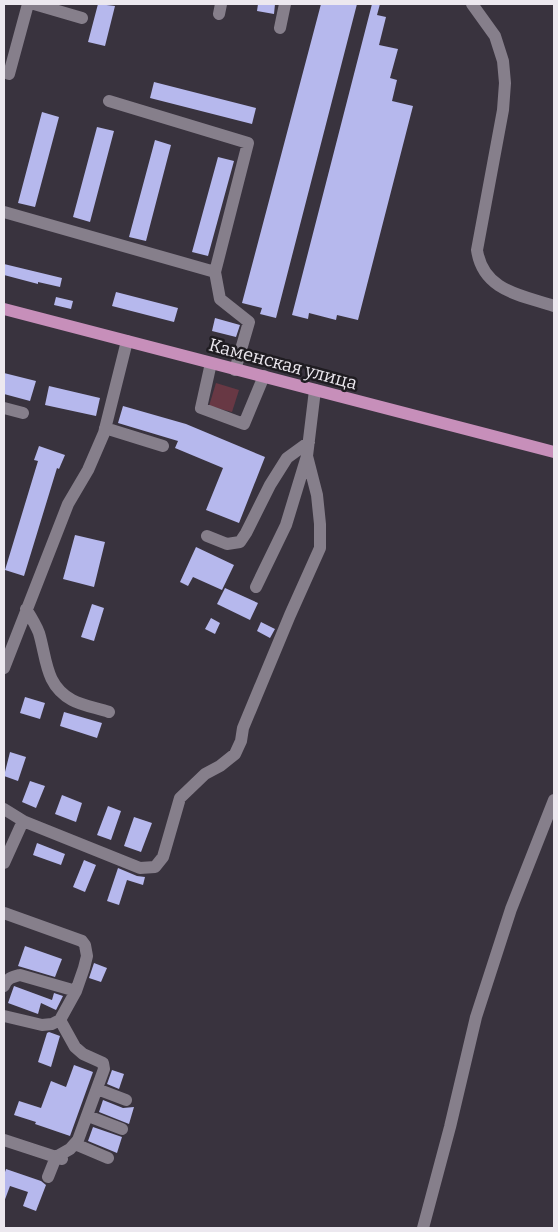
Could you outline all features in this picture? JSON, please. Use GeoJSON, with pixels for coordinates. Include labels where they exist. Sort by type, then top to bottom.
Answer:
{"type":"FeatureCollection","features":[{"type":"Feature","properties":{"kind":"main road","name":"Каменская улица"},"geometry":{"type":"LineString","coordinates":[[4,309],[554,452]]}},
{"type":"Feature","properties":{"kind":"street"},"geometry":{"type":"LineString","coordinates":[[4,72],[9,74],[28,4]]}},
{"type":"Feature","properties":{"kind":"street"},"geometry":{"type":"LineString","coordinates":[[34,4],[82,18]]}},
{"type":"Feature","properties":{"kind":"street"},"geometry":{"type":"LineString","coordinates":[[280,28],[285,4]]}},
{"type":"Feature","properties":{"kind":"street"},"geometry":{"type":"LineString","coordinates":[[472,4],[495,36],[503,61],[505,83],[503,110],[478,250],[479,262],[487,275],[509,293],[554,306]]}},
{"type":"Feature","properties":{"kind":"street"},"geometry":{"type":"LineString","coordinates":[[109,101],[248,143],[215,272],[220,299],[249,322],[235,370]]}},
{"type":"Feature","properties":{"kind":"street"},"geometry":{"type":"LineString","coordinates":[[4,212],[215,272]]}},
{"type":"Feature","properties":{"kind":"street"},"geometry":{"type":"LineString","coordinates":[[4,668],[68,504],[88,470],[105,428],[127,342]]}},
{"type":"Feature","properties":{"kind":"street"},"geometry":{"type":"LineString","coordinates":[[211,363],[201,408],[244,424],[264,376]]}},
{"type":"Feature","properties":{"kind":"street"},"geometry":{"type":"LineString","coordinates":[[256,587],[286,525],[307,456],[316,390]]}},
{"type":"Feature","properties":{"kind":"street"},"geometry":{"type":"LineString","coordinates":[[4,408],[23,413]]}},
{"type":"Feature","properties":{"kind":"street"},"geometry":{"type":"LineString","coordinates":[[105,428],[163,446]]}},
{"type":"Feature","properties":{"kind":"street"},"geometry":{"type":"LineString","coordinates":[[207,536],[227,544],[240,542],[270,485],[287,458],[309,442]]}},
{"type":"Feature","properties":{"kind":"street"},"geometry":{"type":"LineString","coordinates":[[4,809],[26,822],[140,868],[155,867],[163,857],[180,798],[205,774],[220,766],[235,754],[241,741],[243,728],[290,614],[320,548],[317,495],[307,456]]}},
{"type":"Feature","properties":{"kind":"street"},"geometry":{"type":"LineString","coordinates":[[26,609],[38,630],[45,654],[48,675],[57,689],[73,700],[110,712]]}},
{"type":"Feature","properties":{"kind":"street"},"geometry":{"type":"LineString","coordinates":[[423,1228],[450,1127],[476,1017],[511,909],[554,800]]}},
{"type":"Feature","properties":{"kind":"street"},"geometry":{"type":"LineString","coordinates":[[4,863],[23,820],[26,822]]}},
{"type":"Feature","properties":{"kind":"street"},"geometry":{"type":"LineString","coordinates":[[4,913],[82,941],[85,945],[87,956],[76,991],[60,1020],[52,1024],[42,1025],[4,1016]]}},
{"type":"Feature","properties":{"kind":"street"},"geometry":{"type":"LineString","coordinates":[[4,986],[10,977],[20,976],[76,991]]}},
{"type":"Feature","properties":{"kind":"street"},"geometry":{"type":"LineString","coordinates":[[48,1177],[59,1158],[74,1144],[88,1116],[104,1069],[103,1063],[83,1054],[75,1046],[60,1020]]}},
{"type":"Feature","properties":{"kind":"street"},"geometry":{"type":"LineString","coordinates":[[97,1089],[126,1100]]}},
{"type":"Feature","properties":{"kind":"street"},"geometry":{"type":"LineString","coordinates":[[88,1116],[122,1129]]}},
{"type":"Feature","properties":{"kind":"street"},"geometry":{"type":"LineString","coordinates":[[4,1140],[59,1158]]}},
{"type":"Feature","properties":{"kind":"street"},"geometry":{"type":"LineString","coordinates":[[74,1144],[108,1158]]}},
{"type":"Feature","properties":{"kind":"shaded area"},"geometry":{"type":"Polygon","coordinates":[[[216,383],[239,390],[232,412],[209,406],[216,383]]]}},
{"type":"Feature","properties":{"kind":"building"},"geometry":{"type":"Polygon","coordinates":[[[98,4],[115,6],[105,46],[88,42],[98,4]]]}},
{"type":"Feature","properties":{"kind":"building"},"geometry":{"type":"Polygon","coordinates":[[[258,4],[275,4],[274,14],[257,11],[258,4]]]}},
{"type":"Feature","properties":{"kind":"building"},"geometry":{"type":"Polygon","coordinates":[[[321,4],[357,4],[276,318],[260,314],[262,308],[242,303],[321,4]]]}},
{"type":"Feature","properties":{"kind":"building"},"geometry":{"type":"Polygon","coordinates":[[[372,4],[380,4],[377,15],[386,17],[379,45],[398,49],[390,78],[397,80],[392,101],[413,106],[358,320],[337,315],[336,320],[309,313],[308,319],[292,315],[372,4]]]}},
{"type":"Feature","properties":{"kind":"building"},"geometry":{"type":"Polygon","coordinates":[[[154,82],[256,108],[252,124],[150,98],[154,82]]]}},
{"type":"Feature","properties":{"kind":"building"},"geometry":{"type":"Polygon","coordinates":[[[42,112],[59,117],[35,207],[18,203],[42,112]]]}},
{"type":"Feature","properties":{"kind":"building"},"geometry":{"type":"Polygon","coordinates":[[[97,127],[114,131],[90,222],[73,217],[97,127]]]}},
{"type":"Feature","properties":{"kind":"building"},"geometry":{"type":"Polygon","coordinates":[[[155,140],[171,145],[146,241],[129,237],[155,140]]]}},
{"type":"Feature","properties":{"kind":"building"},"geometry":{"type":"Polygon","coordinates":[[[218,157],[234,161],[208,256],[192,252],[218,157]]]}},
{"type":"Feature","properties":{"kind":"building"},"geometry":{"type":"Polygon","coordinates":[[[4,264],[62,278],[60,287],[38,282],[38,284],[4,275],[4,264]]]}},
{"type":"Feature","properties":{"kind":"building"},"geometry":{"type":"Polygon","coordinates":[[[116,292],[178,308],[174,322],[112,306],[116,292]]]}},
{"type":"Feature","properties":{"kind":"building"},"geometry":{"type":"Polygon","coordinates":[[[56,297],[73,301],[71,309],[54,305],[56,297]]]}},
{"type":"Feature","properties":{"kind":"building"},"geometry":{"type":"Polygon","coordinates":[[[215,318],[240,325],[236,337],[212,331],[215,318]]]}},
{"type":"Feature","properties":{"kind":"building"},"geometry":{"type":"Polygon","coordinates":[[[4,373],[36,381],[30,401],[4,394],[4,373]]]}},
{"type":"Feature","properties":{"kind":"building"},"geometry":{"type":"Polygon","coordinates":[[[49,386],[100,398],[96,416],[45,405],[49,386]]]}},
{"type":"Feature","properties":{"kind":"building"},"geometry":{"type":"Polygon","coordinates":[[[123,406],[186,424],[265,457],[239,523],[206,510],[223,468],[175,448],[178,441],[118,423],[123,406]]]}},
{"type":"Feature","properties":{"kind":"building"},"geometry":{"type":"Polygon","coordinates":[[[39,446],[65,455],[59,469],[57,468],[24,576],[5,570],[38,461],[34,460],[39,446]]]}},
{"type":"Feature","properties":{"kind":"building"},"geometry":{"type":"Polygon","coordinates":[[[75,535],[105,542],[94,587],[63,579],[75,535]]]}},
{"type":"Feature","properties":{"kind":"building"},"geometry":{"type":"Polygon","coordinates":[[[196,547],[234,565],[222,590],[193,577],[188,586],[180,582],[196,547]]]}},
{"type":"Feature","properties":{"kind":"building"},"geometry":{"type":"Polygon","coordinates":[[[225,588],[258,603],[250,620],[217,604],[225,588]]]}},
{"type":"Feature","properties":{"kind":"building"},"geometry":{"type":"Polygon","coordinates":[[[92,604],[104,608],[94,641],[81,637],[92,604]]]}},
{"type":"Feature","properties":{"kind":"building"},"geometry":{"type":"Polygon","coordinates":[[[211,618],[220,623],[215,634],[205,629],[211,618]]]}},
{"type":"Feature","properties":{"kind":"building"},"geometry":{"type":"Polygon","coordinates":[[[261,622],[275,629],[270,638],[257,631],[261,622]]]}},
{"type":"Feature","properties":{"kind":"building"},"geometry":{"type":"Polygon","coordinates":[[[25,697],[45,703],[40,719],[20,713],[25,697]]]}},
{"type":"Feature","properties":{"kind":"building"},"geometry":{"type":"Polygon","coordinates":[[[64,712],[102,723],[97,738],[60,726],[64,712]]]}},
{"type":"Feature","properties":{"kind":"building"},"geometry":{"type":"Polygon","coordinates":[[[10,752],[26,757],[18,781],[4,776],[10,752]]]}},
{"type":"Feature","properties":{"kind":"building"},"geometry":{"type":"Polygon","coordinates":[[[30,781],[45,786],[36,808],[22,802],[30,781]]]}},
{"type":"Feature","properties":{"kind":"building"},"geometry":{"type":"Polygon","coordinates":[[[62,795],[82,803],[76,822],[55,814],[62,795]]]}},
{"type":"Feature","properties":{"kind":"building"},"geometry":{"type":"Polygon","coordinates":[[[108,806],[121,811],[111,840],[97,835],[108,806]]]}},
{"type":"Feature","properties":{"kind":"building"},"geometry":{"type":"Polygon","coordinates":[[[134,817],[152,823],[141,852],[124,846],[134,817]]]}},
{"type":"Feature","properties":{"kind":"building"},"geometry":{"type":"Polygon","coordinates":[[[37,843],[65,854],[61,865],[33,855],[37,843]]]}},
{"type":"Feature","properties":{"kind":"building"},"geometry":{"type":"Polygon","coordinates":[[[84,860],[96,865],[85,892],[73,887],[84,860]]]}},
{"type":"Feature","properties":{"kind":"building"},"geometry":{"type":"Polygon","coordinates":[[[118,868],[137,876],[145,877],[143,885],[127,880],[119,905],[107,901],[118,868]]]}},
{"type":"Feature","properties":{"kind":"building"},"geometry":{"type":"Polygon","coordinates":[[[25,946],[62,959],[55,977],[18,966],[25,946]]]}},
{"type":"Feature","properties":{"kind":"building"},"geometry":{"type":"Polygon","coordinates":[[[94,963],[107,968],[101,982],[89,978],[94,963]]]}},
{"type":"Feature","properties":{"kind":"building"},"geometry":{"type":"Polygon","coordinates":[[[14,986],[52,1000],[54,993],[63,996],[56,1010],[41,1003],[38,1014],[8,1003],[14,986]]]}},
{"type":"Feature","properties":{"kind":"building"},"geometry":{"type":"Polygon","coordinates":[[[47,1033],[60,1036],[51,1067],[38,1062],[47,1033]]]}},
{"type":"Feature","properties":{"kind":"building"},"geometry":{"type":"Polygon","coordinates":[[[74,1065],[93,1072],[70,1136],[14,1115],[19,1101],[41,1108],[51,1081],[66,1087],[74,1065]]]}},
{"type":"Feature","properties":{"kind":"building"},"geometry":{"type":"Polygon","coordinates":[[[112,1070],[124,1074],[119,1089],[107,1084],[112,1070]]]}},
{"type":"Feature","properties":{"kind":"building"},"geometry":{"type":"Polygon","coordinates":[[[103,1100],[123,1108],[134,1107],[129,1124],[99,1112],[103,1100]]]}},
{"type":"Feature","properties":{"kind":"building"},"geometry":{"type":"Polygon","coordinates":[[[93,1127],[122,1137],[117,1153],[88,1141],[93,1127]]]}},
{"type":"Feature","properties":{"kind":"building"},"geometry":{"type":"Polygon","coordinates":[[[6,1169],[41,1181],[46,1185],[36,1211],[23,1206],[28,1192],[10,1186],[4,1202],[4,1175],[6,1169]]]}}]}
